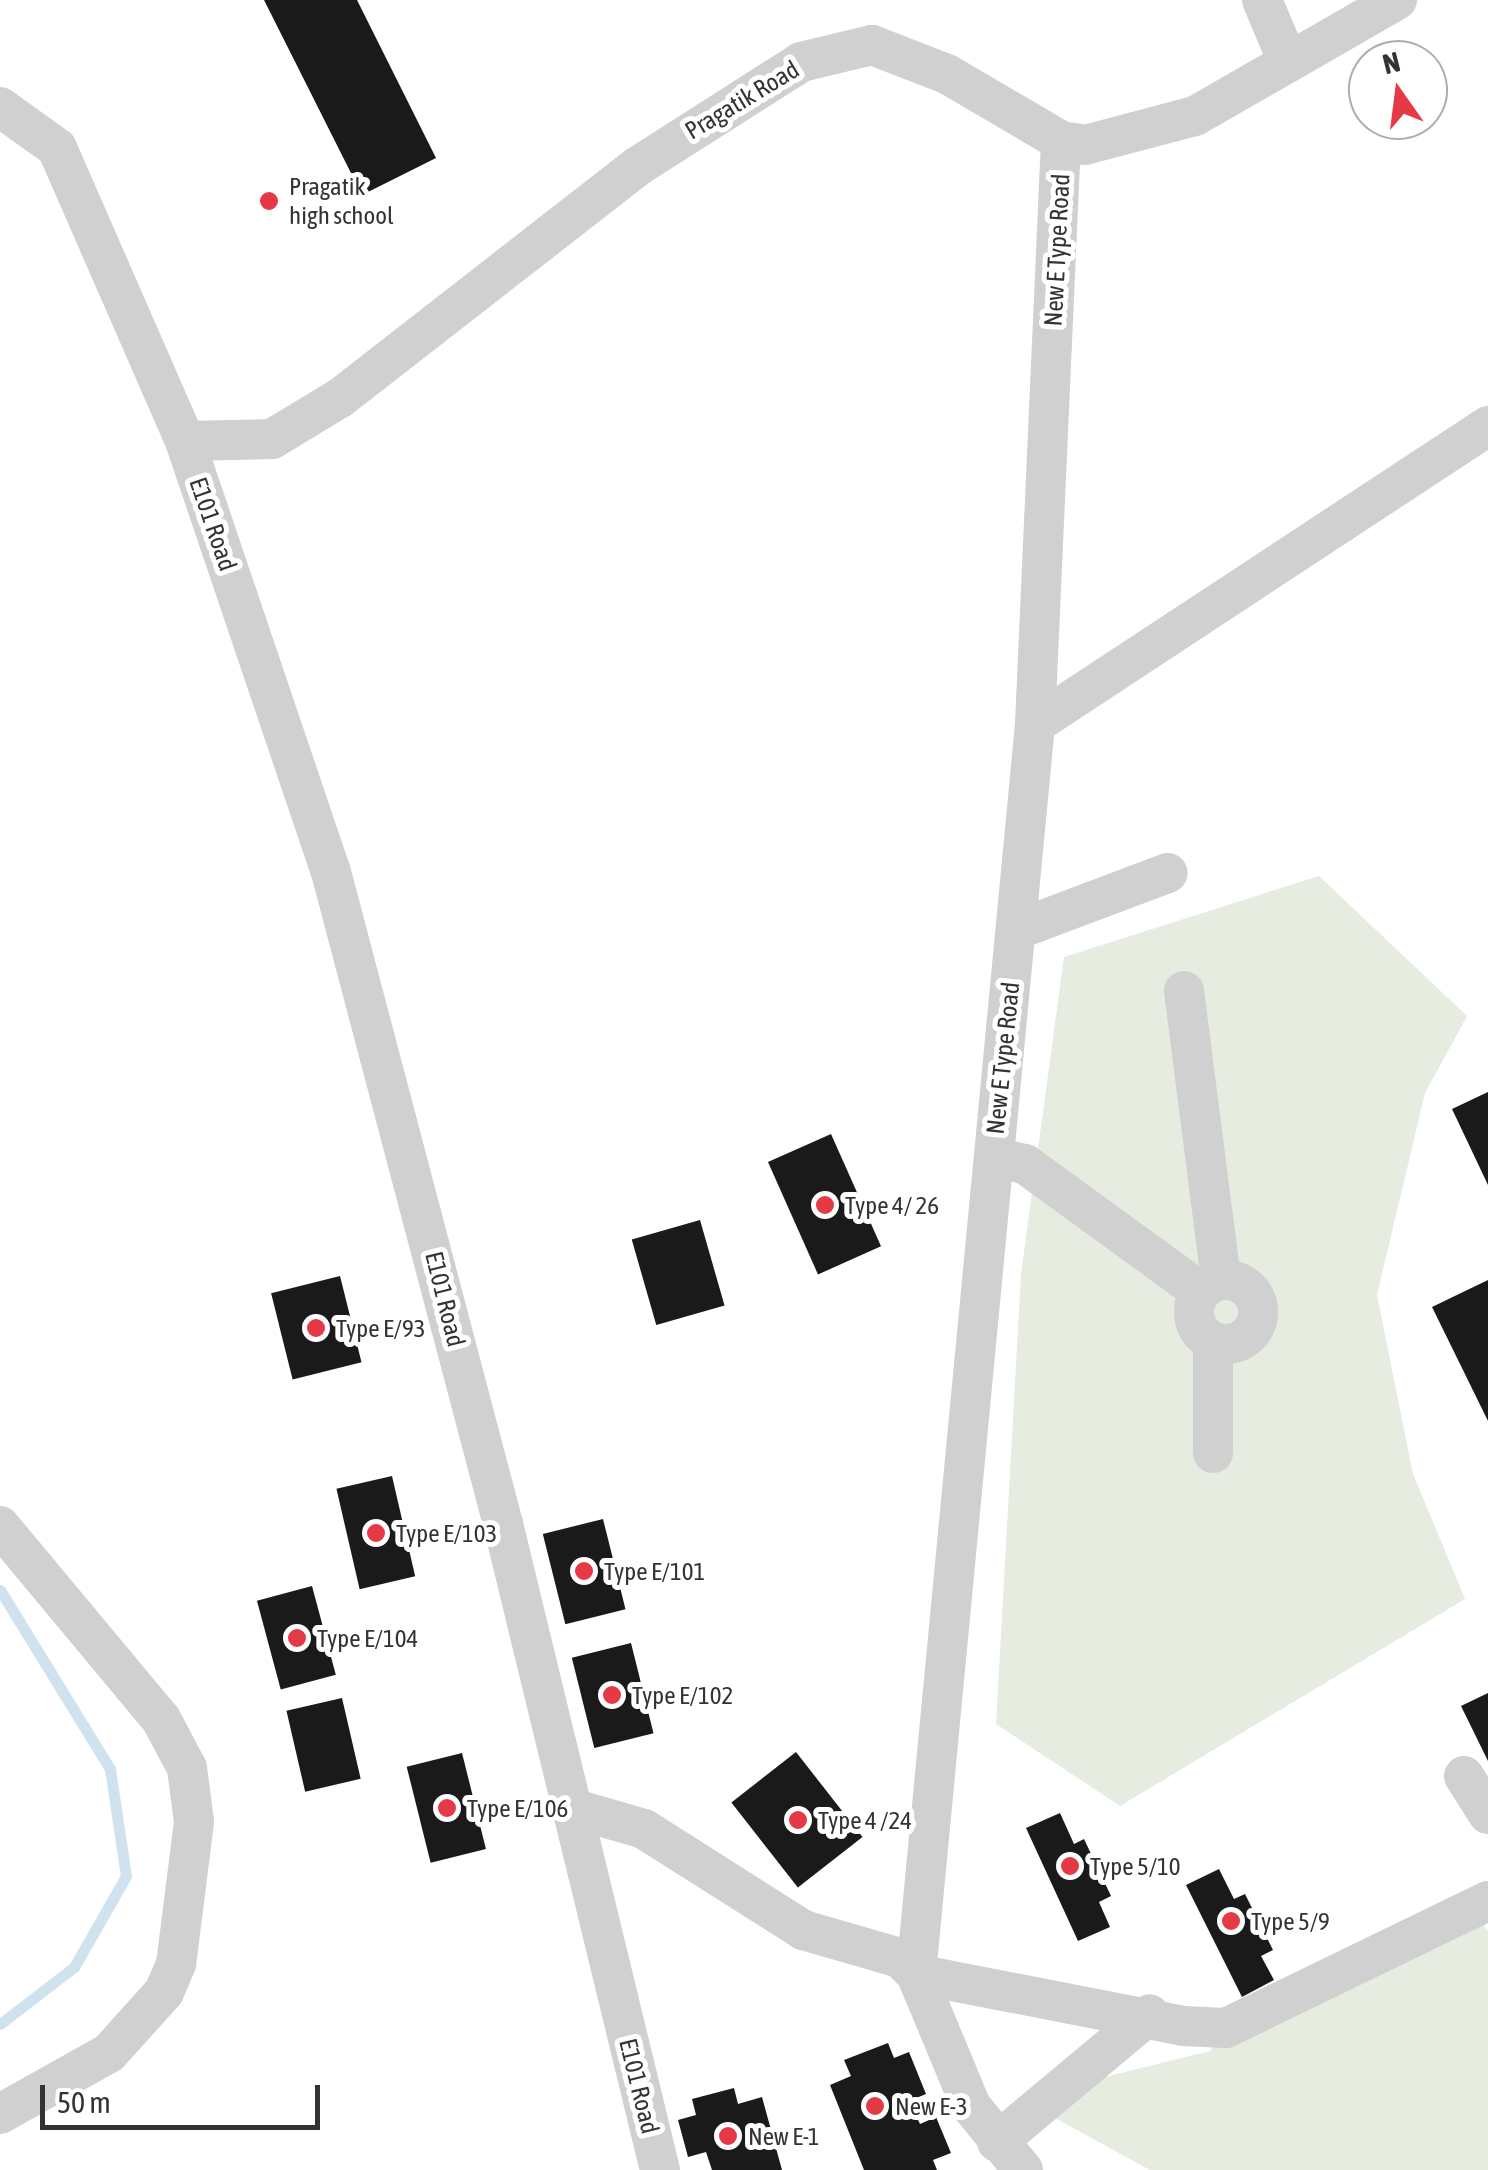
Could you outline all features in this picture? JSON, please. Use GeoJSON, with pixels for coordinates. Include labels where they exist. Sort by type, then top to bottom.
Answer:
{"type":"FeatureCollection","features":[{"type":"Feature","properties":{"kind":"street"},"geometry":{"type":"LineString","coordinates":[[1262,0],[1288,62]]}},
{"type":"Feature","properties":{"kind":"street"},"geometry":{"type":"LineString","coordinates":[[1062,141],[1085,145],[1194,116],[1397,0]]}},
{"type":"Feature","properties":{"kind":"street","name":"Pragatik Road"},"geometry":{"type":"LineString","coordinates":[[185,441],[272,439],[340,398],[638,166],[801,62],[872,45],[947,74],[1062,141]]}},
{"type":"Feature","properties":{"kind":"street","name":"E101 Road"},"geometry":{"type":"LineString","coordinates":[[0,107],[57,148],[185,441],[332,872],[384,1060],[660,2170]]}},
{"type":"Feature","properties":{"kind":"street","name":"New E Type Road"},"geometry":{"type":"LineString","coordinates":[[916,1974],[1036,724],[1062,141]]}},
{"type":"Feature","properties":{"kind":"street"},"geometry":{"type":"LineString","coordinates":[[1036,724],[1488,426]]}},
{"type":"Feature","properties":{"kind":"street"},"geometry":{"type":"LineString","coordinates":[[1016,930],[1168,873]]}},
{"type":"Feature","properties":{"kind":"street"},"geometry":{"type":"LineString","coordinates":[[1184,991],[1210,1285],[1193,1307],[1196,1326],[1213,1342],[1212,1453]]}},
{"type":"Feature","properties":{"kind":"street"},"geometry":{"type":"LineString","coordinates":[[994,1158],[1025,1164],[1210,1285],[1243,1284],[1258,1303],[1258,1322],[1246,1338],[1213,1342]]}},
{"type":"Feature","properties":{"kind":"street"},"geometry":{"type":"LineString","coordinates":[[0,1526],[161,1719],[187,1768],[194,1822],[176,1964],[164,1992],[110,2053],[0,2114]]}},
{"type":"Feature","properties":{"kind":"street"},"geometry":{"type":"LineString","coordinates":[[1464,1776],[1488,1814]]}},
{"type":"Feature","properties":{"kind":"street"},"geometry":{"type":"LineString","coordinates":[[568,1808],[644,1829],[802,1930],[900,1958],[916,1974],[947,2060],[1010,2156],[1150,2014]]}},
{"type":"Feature","properties":{"kind":"street"},"geometry":{"type":"LineString","coordinates":[[916,1974],[1150,2014],[1184,2026],[1226,2028],[1488,1901]]}},
{"type":"Feature","properties":{"kind":"shaded area"},"geometry":{"type":"Polygon","coordinates":[[[1319,876],[1467,1016],[1425,1093],[1377,1295],[1413,1474],[1465,1599],[1120,1806],[996,1724],[1021,1274],[1064,957],[1319,876]]]}},
{"type":"Feature","properties":{"kind":"shaded area"},"geometry":{"type":"Polygon","coordinates":[[[1476,1913],[1488,1931],[1488,2170],[1150,2170],[1055,2118],[1041,2093],[1210,2051],[1225,2026],[1476,1913]]]}},
{"type":"Feature","properties":{"kind":"building"},"geometry":{"type":"Polygon","coordinates":[[[264,0],[357,0],[436,158],[362,195],[264,0]]]}},
{"type":"Feature","properties":{"kind":"building"},"geometry":{"type":"Polygon","coordinates":[[[1488,1092],[1488,1185],[1452,1109],[1488,1092]]]}},
{"type":"Feature","properties":{"kind":"building","name":"Type 4/ 26"},"geometry":{"type":"Polygon","coordinates":[[[831,1134],[881,1246],[818,1274],[768,1162],[831,1134]]]}},
{"type":"Feature","properties":{"kind":"building"},"geometry":{"type":"Polygon","coordinates":[[[700,1220],[725,1306],[656,1325],[632,1240],[700,1220]]]}},
{"type":"Feature","properties":{"kind":"building","name":"Type E/93"},"geometry":{"type":"Polygon","coordinates":[[[340,1276],[362,1362],[293,1380],[271,1293],[340,1276]]]}},
{"type":"Feature","properties":{"kind":"building"},"geometry":{"type":"Polygon","coordinates":[[[1488,1280],[1488,1421],[1432,1307],[1488,1280]]]}},
{"type":"Feature","properties":{"kind":"building","name":"Type E/103"},"geometry":{"type":"Polygon","coordinates":[[[392,1476],[415,1576],[360,1589],[336,1489],[392,1476]]]}},
{"type":"Feature","properties":{"kind":"building","name":"Type E/101"},"geometry":{"type":"Polygon","coordinates":[[[603,1519],[625,1609],[565,1624],[543,1534],[603,1519]]]}},
{"type":"Feature","properties":{"kind":"building","name":"Type E/104"},"geometry":{"type":"Polygon","coordinates":[[[312,1586],[336,1675],[281,1690],[257,1601],[312,1586]]]}},
{"type":"Feature","properties":{"kind":"building","name":"Type E/102"},"geometry":{"type":"Polygon","coordinates":[[[631,1643],[653,1733],[594,1748],[572,1658],[631,1643]]]}},
{"type":"Feature","properties":{"kind":"building"},"geometry":{"type":"Polygon","coordinates":[[[1488,1693],[1488,1761],[1461,1706],[1488,1693]]]}},
{"type":"Feature","properties":{"kind":"building"},"geometry":{"type":"Polygon","coordinates":[[[342,1698],[361,1779],[305,1792],[286,1711],[342,1698]]]}},
{"type":"Feature","properties":{"kind":"building","name":"Type 4 /24"},"geometry":{"type":"Polygon","coordinates":[[[796,1752],[862,1837],[798,1888],[731,1802],[796,1752]]]}},
{"type":"Feature","properties":{"kind":"building","name":"Type E/106"},"geometry":{"type":"Polygon","coordinates":[[[462,1753],[486,1849],[431,1863],[407,1767],[462,1753]]]}},
{"type":"Feature","properties":{"kind":"building","name":"Type 5/10"},"geometry":{"type":"Polygon","coordinates":[[[1060,1813],[1074,1844],[1084,1839],[1111,1896],[1099,1902],[1110,1927],[1078,1941],[1026,1828],[1060,1813]]]}},
{"type":"Feature","properties":{"kind":"building","name":"Type 5/9"},"geometry":{"type":"Polygon","coordinates":[[[1219,1869],[1234,1899],[1245,1894],[1273,1950],[1261,1956],[1274,1980],[1242,1997],[1186,1885],[1219,1869]]]}},
{"type":"Feature","properties":{"kind":"building","name":"New E-3"},"geometry":{"type":"Polygon","coordinates":[[[888,2043],[894,2058],[909,2052],[926,2094],[909,2101],[920,2124],[936,2117],[951,2153],[933,2160],[937,2170],[864,2170],[830,2085],[851,2076],[844,2060],[888,2043]]]}},
{"type":"Feature","properties":{"kind":"building","name":"New E-1"},"geometry":{"type":"Polygon","coordinates":[[[734,2088],[738,2104],[762,2097],[782,2170],[712,2170],[706,2152],[688,2157],[678,2120],[696,2115],[692,2099],[734,2088]]]}},
{"type":"Feature","properties":{"kind":"waterway"},"geometry":{"type":"LineString","coordinates":[[0,1590],[110,1769],[126,1876],[74,1967],[0,2024]]}},
{"type":"Feature","properties":{"kind":"place","name":"Pragatik high school"},"geometry":{"type":"Point","coordinates":[269,201]}},
{"type":"Feature","properties":{"kind":"place","name":"Type 4/ 26"},"geometry":{"type":"Point","coordinates":[825,1205]}},
{"type":"Feature","properties":{"kind":"place","name":"Type E/93"},"geometry":{"type":"Point","coordinates":[316,1328]}},
{"type":"Feature","properties":{"kind":"place","name":"Type E/103"},"geometry":{"type":"Point","coordinates":[376,1533]}},
{"type":"Feature","properties":{"kind":"place","name":"Type E/101"},"geometry":{"type":"Point","coordinates":[584,1571]}},
{"type":"Feature","properties":{"kind":"place","name":"Type E/104"},"geometry":{"type":"Point","coordinates":[297,1638]}},
{"type":"Feature","properties":{"kind":"place","name":"Type E/102"},"geometry":{"type":"Point","coordinates":[612,1695]}},
{"type":"Feature","properties":{"kind":"place","name":"Type E/106"},"geometry":{"type":"Point","coordinates":[447,1808]}},
{"type":"Feature","properties":{"kind":"place","name":"Type 4 /24"},"geometry":{"type":"Point","coordinates":[798,1820]}},
{"type":"Feature","properties":{"kind":"place","name":"Type 5/10"},"geometry":{"type":"Point","coordinates":[1070,1866]}},
{"type":"Feature","properties":{"kind":"place","name":"Type 5/9"},"geometry":{"type":"Point","coordinates":[1231,1921]}},
{"type":"Feature","properties":{"kind":"place","name":"New E-3"},"geometry":{"type":"Point","coordinates":[875,2106]}},
{"type":"Feature","properties":{"kind":"place","name":"New E-1"},"geometry":{"type":"Point","coordinates":[728,2136]}}]}
